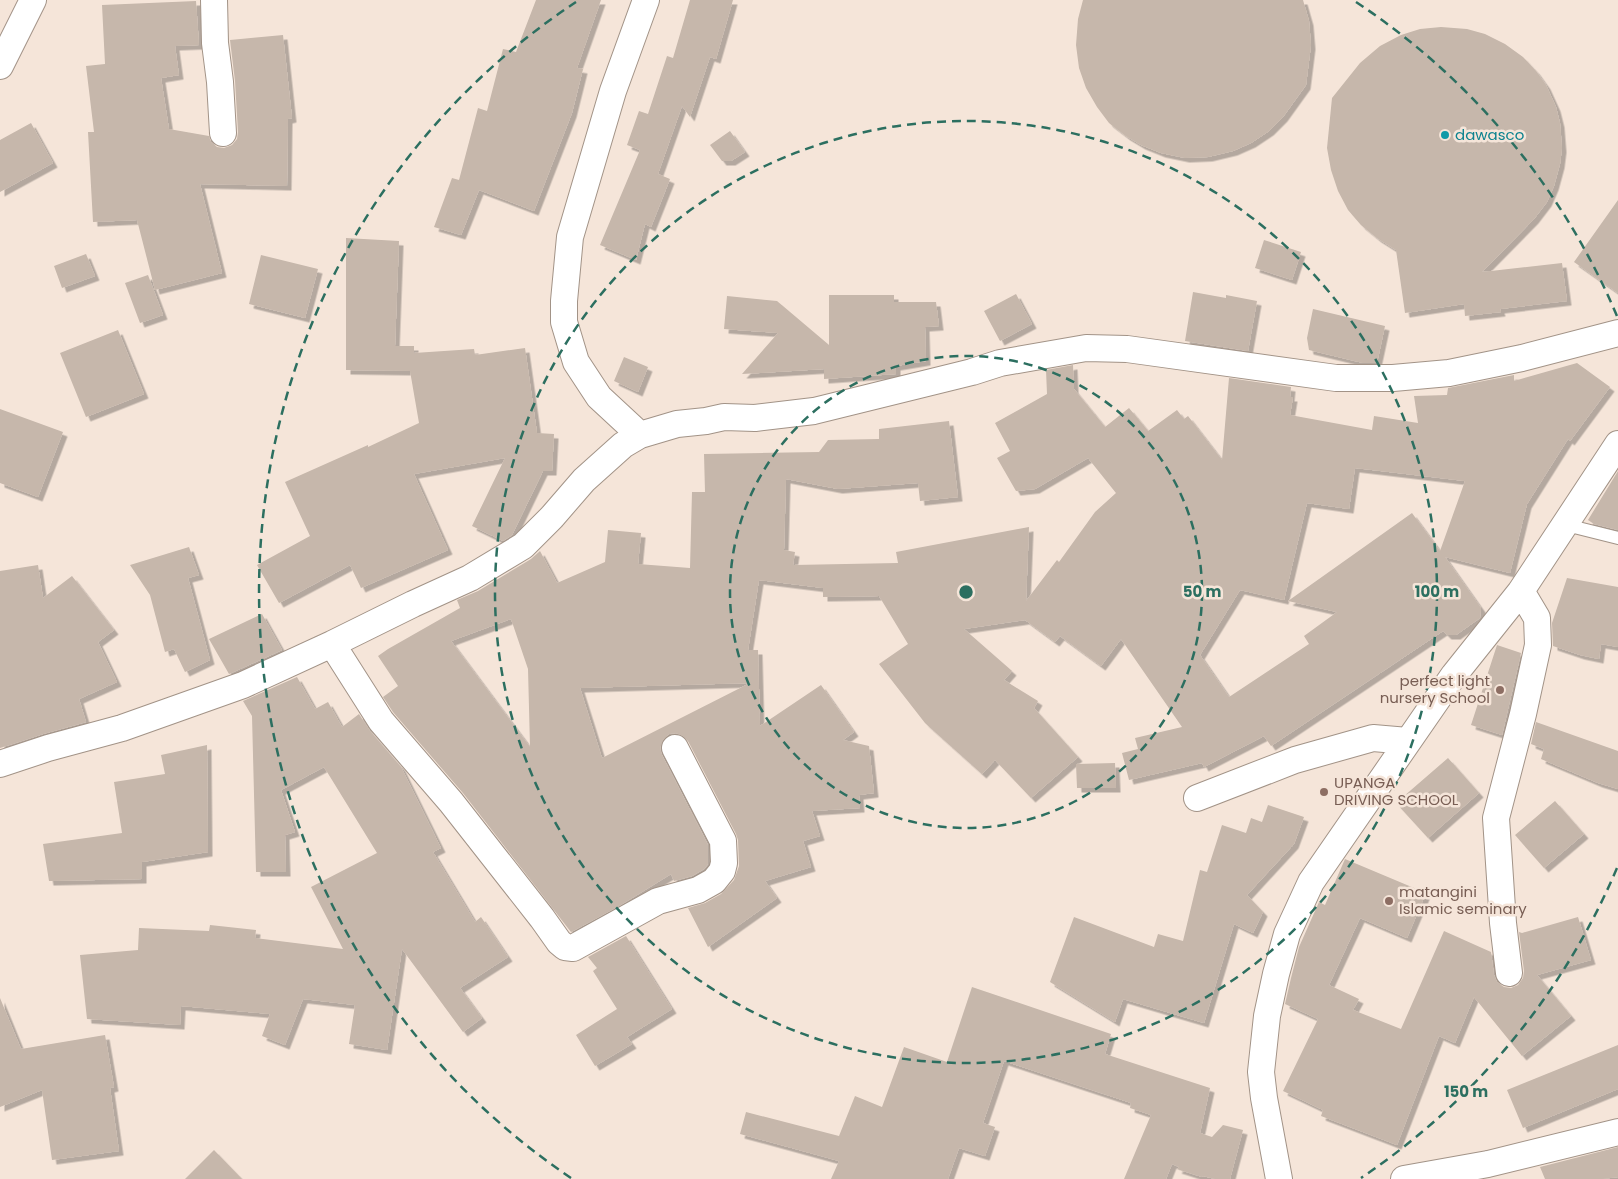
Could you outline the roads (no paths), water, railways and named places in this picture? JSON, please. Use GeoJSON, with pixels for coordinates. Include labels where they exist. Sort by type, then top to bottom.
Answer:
{"type":"FeatureCollection","features":[{"type":"Feature","properties":{"kind":"street"},"geometry":{"type":"LineString","coordinates":[[0,66],[33,0]]}},
{"type":"Feature","properties":{"kind":"street"},"geometry":{"type":"LineString","coordinates":[[214,0],[214,43],[220,82],[223,133]]}},
{"type":"Feature","properties":{"kind":"street"},"geometry":{"type":"LineString","coordinates":[[640,435],[598,397],[576,362],[564,322],[564,301],[570,237],[613,92],[646,0]]}},
{"type":"Feature","properties":{"kind":"street"},"geometry":{"type":"LineString","coordinates":[[0,764],[48,748],[122,728],[243,684],[470,578],[523,546],[605,460],[623,444],[640,435],[677,424],[724,417],[755,418],[814,411],[972,372],[1000,363],[1086,348],[1127,349],[1336,378],[1393,378],[1449,373],[1522,358],[1618,333]]}},
{"type":"Feature","properties":{"kind":"street"},"geometry":{"type":"LineString","coordinates":[[1278,1179],[1261,1072],[1267,1016],[1287,934],[1311,882],[1454,675],[1521,591],[1618,444]]}},
{"type":"Feature","properties":{"kind":"street"},"geometry":{"type":"LineString","coordinates":[[1509,973],[1503,923],[1496,818],[1523,714],[1538,645],[1537,618],[1521,591]]}},
{"type":"Feature","properties":{"kind":"street"},"geometry":{"type":"LineString","coordinates":[[332,644],[381,722],[451,802],[559,942],[565,947],[573,948],[658,901],[698,890],[714,881],[722,871],[724,863],[723,841],[674,748]]}},
{"type":"Feature","properties":{"kind":"street"},"geometry":{"type":"LineString","coordinates":[[1197,798],[1295,760],[1372,738],[1408,741]]}},
{"type":"Feature","properties":{"kind":"street"},"geometry":{"type":"LineString","coordinates":[[1404,1179],[1488,1164],[1618,1132]]}},
{"type":"Feature","properties":{"kind":"lane"},"geometry":{"type":"LineString","coordinates":[[1566,525],[1618,538]]}},
{"type":"Feature","properties":{"kind":"place","name":"dawasco"},"geometry":{"type":"Point","coordinates":[1445,135]}},
{"type":"Feature","properties":{"kind":"place","name":"perfect light nursery School"},"geometry":{"type":"Point","coordinates":[1500,690]}},
{"type":"Feature","properties":{"kind":"place","name":"UPANGA DRIVING SCHOOL"},"geometry":{"type":"Point","coordinates":[1324,792]}},
{"type":"Feature","properties":{"kind":"place","name":"matangini Islamic seminary"},"geometry":{"type":"Point","coordinates":[1389,901]}}]}
